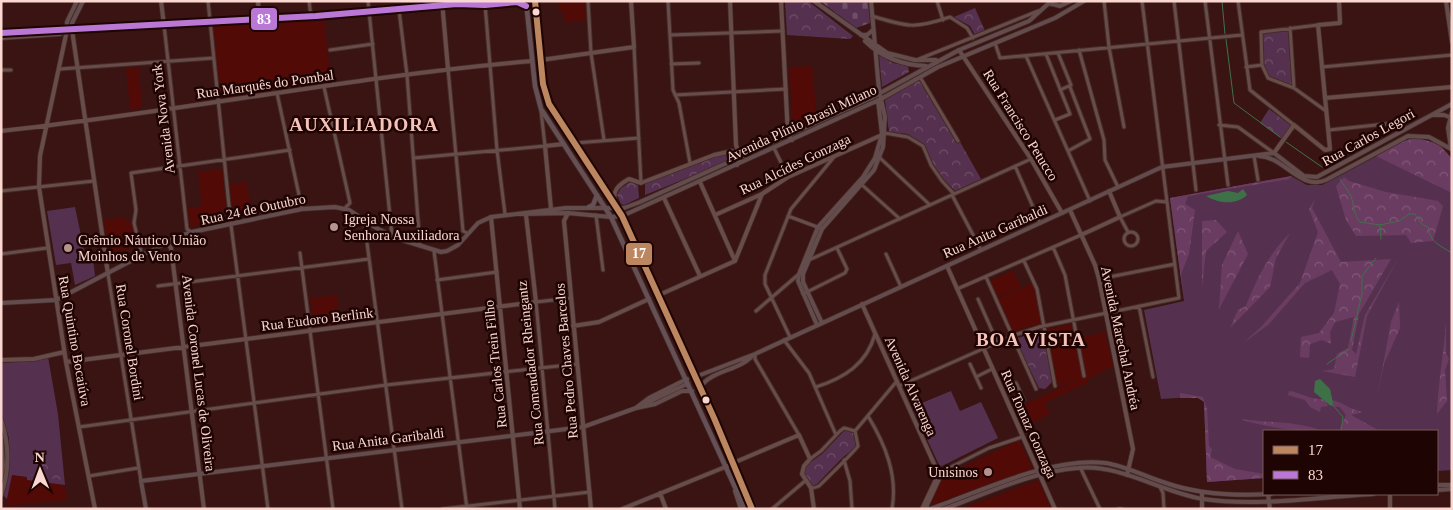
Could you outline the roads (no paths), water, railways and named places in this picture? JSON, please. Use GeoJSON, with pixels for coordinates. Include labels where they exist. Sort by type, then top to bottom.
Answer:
{"type":"FeatureCollection","features":[{"type":"Feature","properties":{"kind":"main road"},"geometry":{"type":"LineString","coordinates":[[69,30],[67,22],[77,1]]}},
{"type":"Feature","properties":{"kind":"main road"},"geometry":{"type":"LineString","coordinates":[[1,38],[60,34],[69,30],[83,1]]}},
{"type":"Feature","properties":{"kind":"main road"},"geometry":{"type":"LineString","coordinates":[[485,4],[502,1]]}},
{"type":"Feature","properties":{"kind":"main road"},"geometry":{"type":"LineString","coordinates":[[814,1],[874,45],[898,57],[914,60],[938,60]]}},
{"type":"Feature","properties":{"kind":"main road"},"geometry":{"type":"LineString","coordinates":[[820,324],[798,281],[799,274],[820,228],[860,183],[878,157],[883,134],[871,1]]}},
{"type":"Feature","properties":{"kind":"main road","name":"Avenida Plínio Brasil Milano"},"geometry":{"type":"LineString","coordinates":[[434,251],[451,249],[478,223],[490,217],[551,209],[605,208],[640,202],[879,93],[938,60],[1029,21],[1055,4],[1071,1]]}},
{"type":"Feature","properties":{"kind":"main road","name":"Avenida Plínio Brasil Milano"},"geometry":{"type":"LineString","coordinates":[[515,213],[526,215],[568,213],[611,217],[622,216],[880,100],[938,66],[1052,19],[1084,1]]}},
{"type":"Feature","properties":{"kind":"main road"},"geometry":{"type":"LineString","coordinates":[[1446,1],[1449,8],[1452,42]]}},
{"type":"Feature","properties":{"kind":"main road"},"geometry":{"type":"LineString","coordinates":[[1,33],[56,28],[69,30],[311,17],[399,10],[442,4],[517,2],[526,4],[535,86],[541,109],[611,217],[687,382],[730,465],[738,475],[753,509]]}},
{"type":"Feature","properties":{"kind":"main road"},"geometry":{"type":"LineString","coordinates":[[537,2],[543,84],[549,104],[622,216],[697,378],[730,465],[731,477],[741,509]]}},
{"type":"Feature","properties":{"kind":"main road"},"geometry":{"type":"LineString","coordinates":[[1055,4],[1058,15]]}},
{"type":"Feature","properties":{"kind":"main road"},"geometry":{"type":"LineString","coordinates":[[1045,9],[1052,19]]}},
{"type":"Feature","properties":{"kind":"main road"},"geometry":{"type":"LineString","coordinates":[[860,35],[867,35],[873,30]]}},
{"type":"Feature","properties":{"kind":"main road"},"geometry":{"type":"LineString","coordinates":[[860,35],[875,51],[897,61],[938,66]]}},
{"type":"Feature","properties":{"kind":"main road"},"geometry":{"type":"LineString","coordinates":[[908,63],[913,73]]}},
{"type":"Feature","properties":{"kind":"main road","name":"Rua Carlos Legori"},"geometry":{"type":"LineString","coordinates":[[1274,153],[1304,176],[1313,178],[1326,173],[1452,104]]}},
{"type":"Feature","properties":{"kind":"main road"},"geometry":{"type":"LineString","coordinates":[[1452,112],[1450,118],[1452,149]]}},
{"type":"Feature","properties":{"kind":"main road","name":"Rua Carlos Legori"},"geometry":{"type":"LineString","coordinates":[[1430,116],[1450,118]]}},
{"type":"Feature","properties":{"kind":"main road","name":"Rua Carlos Legori"},"geometry":{"type":"LineString","coordinates":[[1267,155],[1308,182],[1326,180],[1408,136],[1428,136],[1452,149]]}},
{"type":"Feature","properties":{"kind":"main road"},"geometry":{"type":"LineString","coordinates":[[1267,155],[1274,153]]}},
{"type":"Feature","properties":{"kind":"main road","name":"Rua Anita Garibaldi"},"geometry":{"type":"LineString","coordinates":[[697,378],[754,354],[1162,167],[1267,155]]}},
{"type":"Feature","properties":{"kind":"main road"},"geometry":{"type":"LineString","coordinates":[[1326,173],[1326,180]]}},
{"type":"Feature","properties":{"kind":"main road"},"geometry":{"type":"LineString","coordinates":[[589,207],[593,205],[597,195]]}},
{"type":"Feature","properties":{"kind":"main road"},"geometry":{"type":"LineString","coordinates":[[345,208],[392,236],[434,251]]}},
{"type":"Feature","properties":{"kind":"main road","name":"Rua 24 de Outubro"},"geometry":{"type":"LineString","coordinates":[[1,303],[56,300],[192,232],[302,209],[345,208]]}},
{"type":"Feature","properties":{"kind":"main road"},"geometry":{"type":"LineString","coordinates":[[805,293],[802,278],[820,228]]}},
{"type":"Feature","properties":{"kind":"main road","name":"Rua Anita Garibaldi"},"geometry":{"type":"LineString","coordinates":[[700,388],[707,380],[748,362],[754,354]]}},
{"type":"Feature","properties":{"kind":"main road","name":"Rua Anita Garibaldi"},"geometry":{"type":"LineString","coordinates":[[636,408],[649,398],[687,382]]}},
{"type":"Feature","properties":{"kind":"main road","name":"Rua Anita Garibaldi"},"geometry":{"type":"LineString","coordinates":[[140,481],[583,427],[636,408],[655,404],[682,391],[692,392]]}},
{"type":"Feature","properties":{"kind":"main road"},"geometry":{"type":"LineString","coordinates":[[1,419],[7,439],[8,466],[1,495]]}},
{"type":"Feature","properties":{"kind":"main road"},"geometry":{"type":"LineString","coordinates":[[1,438],[3,466],[1,478]]}},
{"type":"Feature","properties":{"kind":"main road"},"geometry":{"type":"LineString","coordinates":[[944,509],[1056,466],[1081,462],[1107,464],[1167,484],[1202,492],[1235,495],[1263,494]]}},
{"type":"Feature","properties":{"kind":"main road"},"geometry":{"type":"LineString","coordinates":[[929,509],[1038,473],[1080,468],[1107,469],[1169,491],[1202,498],[1239,502],[1356,495]]}},
{"type":"Feature","properties":{"kind":"main road"},"geometry":{"type":"LineString","coordinates":[[731,477],[745,509]]}},
{"type":"Feature","properties":{"kind":"main road","name":"Rua Coronel Bordini"},"geometry":{"type":"LineString","coordinates":[[140,481],[146,509]]}},
{"type":"Feature","properties":{"kind":"main road"},"geometry":{"type":"LineString","coordinates":[[1438,486],[1452,485]]}},
{"type":"Feature","properties":{"kind":"main road"},"geometry":{"type":"LineString","coordinates":[[1438,490],[1452,489]]}},
{"type":"Feature","properties":{"kind":"street","name":"Avenida Nova York"},"geometry":{"type":"LineString","coordinates":[[161,1],[187,229],[192,232]]}},
{"type":"Feature","properties":{"kind":"street"},"geometry":{"type":"LineString","coordinates":[[208,1],[231,225],[268,509]]}},
{"type":"Feature","properties":{"kind":"street"},"geometry":{"type":"LineString","coordinates":[[258,1],[259,19]]}},
{"type":"Feature","properties":{"kind":"street"},"geometry":{"type":"LineString","coordinates":[[309,1],[311,17]]}},
{"type":"Feature","properties":{"kind":"street"},"geometry":{"type":"LineString","coordinates":[[368,1],[392,236]]}},
{"type":"Feature","properties":{"kind":"street"},"geometry":{"type":"LineString","coordinates":[[588,1],[591,53],[604,140]]}},
{"type":"Feature","properties":{"kind":"street"},"geometry":{"type":"LineString","coordinates":[[631,1],[641,182]]}},
{"type":"Feature","properties":{"kind":"street"},"geometry":{"type":"LineString","coordinates":[[668,1],[675,95],[679,102],[690,163]]}},
{"type":"Feature","properties":{"kind":"street"},"geometry":{"type":"LineString","coordinates":[[730,1],[736,145],[740,157],[738,165]]}},
{"type":"Feature","properties":{"kind":"street"},"geometry":{"type":"LineString","coordinates":[[781,1],[788,135],[792,140]]}},
{"type":"Feature","properties":{"kind":"street"},"geometry":{"type":"LineString","coordinates":[[937,1],[944,20]]}},
{"type":"Feature","properties":{"kind":"street"},"geometry":{"type":"LineString","coordinates":[[1104,1],[1124,127]]}},
{"type":"Feature","properties":{"kind":"street"},"geometry":{"type":"LineString","coordinates":[[899,386],[1012,336],[1044,326],[1179,298],[1142,1]]}},
{"type":"Feature","properties":{"kind":"street"},"geometry":{"type":"LineString","coordinates":[[1174,1],[1196,190]]}},
{"type":"Feature","properties":{"kind":"street"},"geometry":{"type":"LineString","coordinates":[[1205,1],[1208,38],[1228,186]]}},
{"type":"Feature","properties":{"kind":"street"},"geometry":{"type":"LineString","coordinates":[[1238,1],[1250,90],[1327,151],[1330,147],[1329,130],[1318,25]]}},
{"type":"Feature","properties":{"kind":"street"},"geometry":{"type":"LineString","coordinates":[[1327,111],[1294,88],[1268,78],[1262,65],[1260,32],[1340,23],[1339,1]]}},
{"type":"Feature","properties":{"kind":"street"},"geometry":{"type":"LineString","coordinates":[[442,4],[463,231],[467,233]]}},
{"type":"Feature","properties":{"kind":"street"},"geometry":{"type":"LineString","coordinates":[[485,4],[497,150],[505,214]]}},
{"type":"Feature","properties":{"kind":"street"},"geometry":{"type":"LineString","coordinates":[[914,60],[1045,9]]}},
{"type":"Feature","properties":{"kind":"street"},"geometry":{"type":"LineString","coordinates":[[399,10],[407,74],[420,246]]}},
{"type":"Feature","properties":{"kind":"street"},"geometry":{"type":"LineString","coordinates":[[872,16],[907,26],[925,26],[950,18],[957,20],[967,28],[973,38]]}},
{"type":"Feature","properties":{"kind":"street"},"geometry":{"type":"LineString","coordinates":[[1290,28],[1294,88]]}},
{"type":"Feature","properties":{"kind":"street","name":"Rua Coronel Bordini"},"geometry":{"type":"LineString","coordinates":[[69,30],[140,481]]}},
{"type":"Feature","properties":{"kind":"street","name":"Rua Quintino Bocaiúva"},"geometry":{"type":"LineString","coordinates":[[69,30],[40,156],[39,187],[64,352],[95,509]]}},
{"type":"Feature","properties":{"kind":"street"},"geometry":{"type":"LineString","coordinates":[[670,35],[783,31]]}},
{"type":"Feature","properties":{"kind":"street"},"geometry":{"type":"LineString","coordinates":[[995,42],[999,58],[1242,35]]}},
{"type":"Feature","properties":{"kind":"street"},"geometry":{"type":"LineString","coordinates":[[330,50],[373,44]]}},
{"type":"Feature","properties":{"kind":"street"},"geometry":{"type":"LineString","coordinates":[[541,60],[634,47]]}},
{"type":"Feature","properties":{"kind":"street","name":"Rua Francisco Petucco"},"geometry":{"type":"LineString","coordinates":[[959,50],[964,54],[1031,159],[1062,213]]}},
{"type":"Feature","properties":{"kind":"street"},"geometry":{"type":"LineString","coordinates":[[1079,50],[1104,140],[1105,160],[1118,188]]}},
{"type":"Feature","properties":{"kind":"street"},"geometry":{"type":"LineString","coordinates":[[1058,52],[1090,139],[1068,151]]}},
{"type":"Feature","properties":{"kind":"street"},"geometry":{"type":"LineString","coordinates":[[1046,54],[1070,114],[1054,120]]}},
{"type":"Feature","properties":{"kind":"street"},"geometry":{"type":"LineString","coordinates":[[1322,67],[1452,55]]}},
{"type":"Feature","properties":{"kind":"street"},"geometry":{"type":"LineString","coordinates":[[1026,56],[1090,200]]}},
{"type":"Feature","properties":{"kind":"street"},"geometry":{"type":"LineString","coordinates":[[60,68],[214,58]]}},
{"type":"Feature","properties":{"kind":"street","name":"Rua Marquês do Pombal"},"geometry":{"type":"LineString","coordinates":[[1,131],[84,122],[407,74],[532,60]]}},
{"type":"Feature","properties":{"kind":"street"},"geometry":{"type":"LineString","coordinates":[[672,64],[699,63]]}},
{"type":"Feature","properties":{"kind":"street"},"geometry":{"type":"LineString","coordinates":[[1246,67],[1262,65]]}},
{"type":"Feature","properties":{"kind":"street"},"geometry":{"type":"LineString","coordinates":[[1,70],[11,70]]}},
{"type":"Feature","properties":{"kind":"street"},"geometry":{"type":"LineString","coordinates":[[920,77],[958,141]]}},
{"type":"Feature","properties":{"kind":"street"},"geometry":{"type":"LineString","coordinates":[[324,86],[350,203],[345,208]]}},
{"type":"Feature","properties":{"kind":"street"},"geometry":{"type":"LineString","coordinates":[[1060,90],[1070,87]]}},
{"type":"Feature","properties":{"kind":"street"},"geometry":{"type":"LineString","coordinates":[[1325,98],[1452,87]]}},
{"type":"Feature","properties":{"kind":"street"},"geometry":{"type":"LineString","coordinates":[[675,95],[786,89]]}},
{"type":"Feature","properties":{"kind":"street"},"geometry":{"type":"LineString","coordinates":[[277,93],[302,209]]}},
{"type":"Feature","properties":{"kind":"street"},"geometry":{"type":"LineString","coordinates":[[541,109],[551,209]]}},
{"type":"Feature","properties":{"kind":"street"},"geometry":{"type":"LineString","coordinates":[[1329,130],[1404,122]]}},
{"type":"Feature","properties":{"kind":"street","name":"Rua Carlos Legori"},"geometry":{"type":"LineString","coordinates":[[1219,125],[1238,126],[1274,153]]}},
{"type":"Feature","properties":{"kind":"street"},"geometry":{"type":"LineString","coordinates":[[1274,153],[1294,126]]}},
{"type":"Feature","properties":{"kind":"street"},"geometry":{"type":"LineString","coordinates":[[883,134],[908,137],[923,146],[936,173],[953,194],[981,250]]}},
{"type":"Feature","properties":{"kind":"street","name":"Rua Alcídes Gonzaga"},"geometry":{"type":"LineString","coordinates":[[715,215],[762,194],[788,177],[883,134]]}},
{"type":"Feature","properties":{"kind":"street"},"geometry":{"type":"LineString","coordinates":[[575,143],[639,138]]}},
{"type":"Feature","properties":{"kind":"street"},"geometry":{"type":"LineString","coordinates":[[414,158],[564,144]]}},
{"type":"Feature","properties":{"kind":"street"},"geometry":{"type":"LineString","coordinates":[[616,206],[613,197],[618,186],[629,179],[641,182],[690,163],[732,151],[736,145]]}},
{"type":"Feature","properties":{"kind":"street"},"geometry":{"type":"LineString","coordinates":[[1266,147],[1267,155]]}},
{"type":"Feature","properties":{"kind":"street"},"geometry":{"type":"LineString","coordinates":[[774,148],[788,177]]}},
{"type":"Feature","properties":{"kind":"street"},"geometry":{"type":"LineString","coordinates":[[142,256],[134,223],[136,210],[131,174],[290,150]]}},
{"type":"Feature","properties":{"kind":"street"},"geometry":{"type":"LineString","coordinates":[[732,151],[735,159]]}},
{"type":"Feature","properties":{"kind":"street"},"geometry":{"type":"LineString","coordinates":[[790,337],[765,284],[764,276],[791,209],[836,155]]}},
{"type":"Feature","properties":{"kind":"street"},"geometry":{"type":"LineString","coordinates":[[1254,156],[1258,180]]}},
{"type":"Feature","properties":{"kind":"street"},"geometry":{"type":"LineString","coordinates":[[878,157],[930,205]]}},
{"type":"Feature","properties":{"kind":"street"},"geometry":{"type":"LineString","coordinates":[[809,260],[1031,159]]}},
{"type":"Feature","properties":{"kind":"street"},"geometry":{"type":"LineString","coordinates":[[1015,166],[1040,223]]}},
{"type":"Feature","properties":{"kind":"street"},"geometry":{"type":"LineString","coordinates":[[1,191],[94,181]]}},
{"type":"Feature","properties":{"kind":"street"},"geometry":{"type":"LineString","coordinates":[[700,182],[735,261]]}},
{"type":"Feature","properties":{"kind":"street"},"geometry":{"type":"LineString","coordinates":[[860,183],[900,219]]}},
{"type":"Feature","properties":{"kind":"street"},"geometry":{"type":"LineString","coordinates":[[1109,192],[1128,232],[1132,232],[1137,236],[1137,242],[1134,245],[1128,245],[1125,242],[1125,235],[1128,232]]}},
{"type":"Feature","properties":{"kind":"street"},"geometry":{"type":"LineString","coordinates":[[658,295],[735,261],[762,194]]}},
{"type":"Feature","properties":{"kind":"street"},"geometry":{"type":"LineString","coordinates":[[664,198],[700,276]]}},
{"type":"Feature","properties":{"kind":"street"},"geometry":{"type":"LineString","coordinates":[[957,290],[1120,217],[1156,202],[1167,202]]}},
{"type":"Feature","properties":{"kind":"street","name":"Avenida Marechal Andréa"},"geometry":{"type":"LineString","coordinates":[[1070,210],[1095,265],[1106,313],[1133,448],[1127,475]]}},
{"type":"Feature","properties":{"kind":"street","name":"Rua Pedro Chaves Barcelos"},"geometry":{"type":"LineString","coordinates":[[568,213],[564,221],[591,509]]}},
{"type":"Feature","properties":{"kind":"street","name":"Rua Comendador Rheingantz"},"geometry":{"type":"LineString","coordinates":[[526,215],[556,509]]}},
{"type":"Feature","properties":{"kind":"street"},"geometry":{"type":"LineString","coordinates":[[596,215],[603,270]]}},
{"type":"Feature","properties":{"kind":"street"},"geometry":{"type":"LineString","coordinates":[[788,216],[820,228]]}},
{"type":"Feature","properties":{"kind":"street","name":"Rua Carlos Trein Filho"},"geometry":{"type":"LineString","coordinates":[[490,217],[501,307],[520,509]]}},
{"type":"Feature","properties":{"kind":"street"},"geometry":{"type":"LineString","coordinates":[[364,220],[402,509]]}},
{"type":"Feature","properties":{"kind":"street","name":"Avenida Coronel Lucas de Oliveira"},"geometry":{"type":"LineString","coordinates":[[167,243],[171,248],[176,283],[204,509]]}},
{"type":"Feature","properties":{"kind":"street"},"geometry":{"type":"LineString","coordinates":[[1053,247],[1065,275],[1084,376]]}},
{"type":"Feature","properties":{"kind":"street"},"geometry":{"type":"LineString","coordinates":[[1,254],[47,248]]}},
{"type":"Feature","properties":{"kind":"street"},"geometry":{"type":"LineString","coordinates":[[805,293],[846,272],[837,248]]}},
{"type":"Feature","properties":{"kind":"street"},"geometry":{"type":"LineString","coordinates":[[434,251],[467,507]]}},
{"type":"Feature","properties":{"kind":"street"},"geometry":{"type":"LineString","coordinates":[[300,253],[333,509]]}},
{"type":"Feature","properties":{"kind":"street"},"geometry":{"type":"LineString","coordinates":[[886,254],[901,287]]}},
{"type":"Feature","properties":{"kind":"street"},"geometry":{"type":"LineString","coordinates":[[158,286],[369,259]]}},
{"type":"Feature","properties":{"kind":"street"},"geometry":{"type":"LineString","coordinates":[[1024,260],[1037,289],[1055,386]]}},
{"type":"Feature","properties":{"kind":"street"},"geometry":{"type":"LineString","coordinates":[[1098,279],[1175,264]]}},
{"type":"Feature","properties":{"kind":"street","name":"Rua Tomaz Gonzaga"},"geometry":{"type":"LineString","coordinates":[[947,266],[1055,509]]}},
{"type":"Feature","properties":{"kind":"street"},"geometry":{"type":"LineString","coordinates":[[438,280],[497,272]]}},
{"type":"Feature","properties":{"kind":"street"},"geometry":{"type":"LineString","coordinates":[[756,311],[799,274]]}},
{"type":"Feature","properties":{"kind":"street"},"geometry":{"type":"LineString","coordinates":[[986,277],[1036,389]]}},
{"type":"Feature","properties":{"kind":"street","name":"Rua Eudoro Berlink"},"geometry":{"type":"LineString","coordinates":[[66,362],[571,298]]}},
{"type":"Feature","properties":{"kind":"street"},"geometry":{"type":"LineString","coordinates":[[573,326],[599,322],[649,299]]}},
{"type":"Feature","properties":{"kind":"street"},"geometry":{"type":"LineString","coordinates":[[978,299],[997,342]]}},
{"type":"Feature","properties":{"kind":"street","name":"Avenida Alvarenga"},"geometry":{"type":"LineString","coordinates":[[862,304],[939,475]]}},
{"type":"Feature","properties":{"kind":"street"},"geometry":{"type":"LineString","coordinates":[[1139,306],[1153,377]]}},
{"type":"Feature","properties":{"kind":"street"},"geometry":{"type":"LineString","coordinates":[[816,387],[851,371],[869,350],[875,334]]}},
{"type":"Feature","properties":{"kind":"street"},"geometry":{"type":"LineString","coordinates":[[784,340],[800,358],[816,387],[836,435]]}},
{"type":"Feature","properties":{"kind":"street"},"geometry":{"type":"LineString","coordinates":[[1,360],[34,359],[64,352]]}},
{"type":"Feature","properties":{"kind":"street"},"geometry":{"type":"LineString","coordinates":[[754,354],[755,359],[799,435],[810,459]]}},
{"type":"Feature","properties":{"kind":"street"},"geometry":{"type":"LineString","coordinates":[[79,427],[386,385],[577,364]]}},
{"type":"Feature","properties":{"kind":"street"},"geometry":{"type":"LineString","coordinates":[[970,364],[981,388]]}},
{"type":"Feature","properties":{"kind":"street"},"geometry":{"type":"LineString","coordinates":[[976,377],[992,369]]}},
{"type":"Feature","properties":{"kind":"street"},"geometry":{"type":"LineString","coordinates":[[855,431],[897,381]]}},
{"type":"Feature","properties":{"kind":"street"},"geometry":{"type":"LineString","coordinates":[[1001,388],[1016,383],[1024,400]]}},
{"type":"Feature","properties":{"kind":"street"},"geometry":{"type":"LineString","coordinates":[[868,416],[880,436],[888,455],[893,481],[892,509]]}},
{"type":"Feature","properties":{"kind":"street"},"geometry":{"type":"LineString","coordinates":[[814,509],[811,488],[805,481],[802,470],[810,459],[822,451],[844,428],[855,431]]}},
{"type":"Feature","properties":{"kind":"street"},"geometry":{"type":"LineString","coordinates":[[811,488],[820,485],[858,446],[855,431]]}},
{"type":"Feature","properties":{"kind":"street"},"geometry":{"type":"LineString","coordinates":[[622,509],[799,435]]}},
{"type":"Feature","properties":{"kind":"street"},"geometry":{"type":"LineString","coordinates":[[922,509],[939,475],[1004,442],[1022,437]]}},
{"type":"Feature","properties":{"kind":"street"},"geometry":{"type":"LineString","coordinates":[[844,460],[850,481],[852,509]]}},
{"type":"Feature","properties":{"kind":"street"},"geometry":{"type":"LineString","coordinates":[[89,476],[138,468]]}},
{"type":"Feature","properties":{"kind":"street"},"geometry":{"type":"LineString","coordinates":[[1080,468],[1100,509]]}},
{"type":"Feature","properties":{"kind":"street"},"geometry":{"type":"LineString","coordinates":[[772,509],[805,481]]}},
{"type":"Feature","properties":{"kind":"street"},"geometry":{"type":"LineString","coordinates":[[1160,487],[1164,499],[1164,509]]}},
{"type":"Feature","properties":{"kind":"street"},"geometry":{"type":"LineString","coordinates":[[1164,499],[1169,491]]}},
{"type":"Feature","properties":{"kind":"street"},"geometry":{"type":"LineString","coordinates":[[442,509],[590,492]]}},
{"type":"Feature","properties":{"kind":"street"},"geometry":{"type":"LineString","coordinates":[[1202,492],[1202,509]]}},
{"type":"Feature","properties":{"kind":"street"},"geometry":{"type":"LineString","coordinates":[[660,493],[666,509]]}},
{"type":"Feature","properties":{"kind":"street"},"geometry":{"type":"LineString","coordinates":[[929,509],[930,494]]}},
{"type":"Feature","properties":{"kind":"street"},"geometry":{"type":"LineString","coordinates":[[1269,495],[1270,509]]}},
{"type":"Feature","properties":{"kind":"street"},"geometry":{"type":"LineString","coordinates":[[1390,495],[1390,509]]}},
{"type":"Feature","properties":{"kind":"waterway"},"geometry":{"type":"LineString","coordinates":[[1222,1],[1225,34]]}},
{"type":"Feature","properties":{"kind":"waterway"},"geometry":{"type":"LineString","coordinates":[[1226,39],[1234,103],[1280,137]]}},
{"type":"Feature","properties":{"kind":"waterway"},"geometry":{"type":"LineString","coordinates":[[1286,142],[1322,167]]}},
{"type":"Feature","properties":{"kind":"waterway"},"geometry":{"type":"LineString","coordinates":[[1340,179],[1351,196],[1360,222],[1380,225],[1381,239]]}},
{"type":"Feature","properties":{"kind":"waterway"},"geometry":{"type":"LineString","coordinates":[[1380,225],[1399,221],[1409,214],[1415,214],[1422,224],[1429,228],[1433,240],[1452,253]]}},
{"type":"Feature","properties":{"kind":"waterway"},"geometry":{"type":"LineString","coordinates":[[1351,341],[1362,294],[1362,276],[1376,258]]}},
{"type":"Feature","properties":{"kind":"waterway"},"geometry":{"type":"LineString","coordinates":[[1327,364],[1349,349]]}},
{"type":"Feature","properties":{"kind":"waterway"},"geometry":{"type":"LineString","coordinates":[[1332,404],[1343,417],[1341,430]]}},
{"type":"Feature","properties":{"kind":"tunnel"},"geometry":{"type":"LineString","coordinates":[[687,384],[699,379]]}},
{"type":"Feature","properties":{"kind":"place","name":"Igreja Nossa Senhora Auxiliadora"},"geometry":{"type":"Point","coordinates":[334,227]}},
{"type":"Feature","properties":{"kind":"place","name":"Grêmio Náutico União Moinhos de Vento"},"geometry":{"type":"Point","coordinates":[68,248]}},
{"type":"Feature","properties":{"kind":"place","name":"Unisinos"},"geometry":{"type":"Point","coordinates":[988,472]}},
{"type":"Feature","properties":{"kind":"district","name":"AUXILIADORA"},"geometry":{"type":"Point","coordinates":[364,124]}},
{"type":"Feature","properties":{"kind":"district","name":"BOA VISTA"},"geometry":{"type":"Point","coordinates":[1031,339]}}]}
